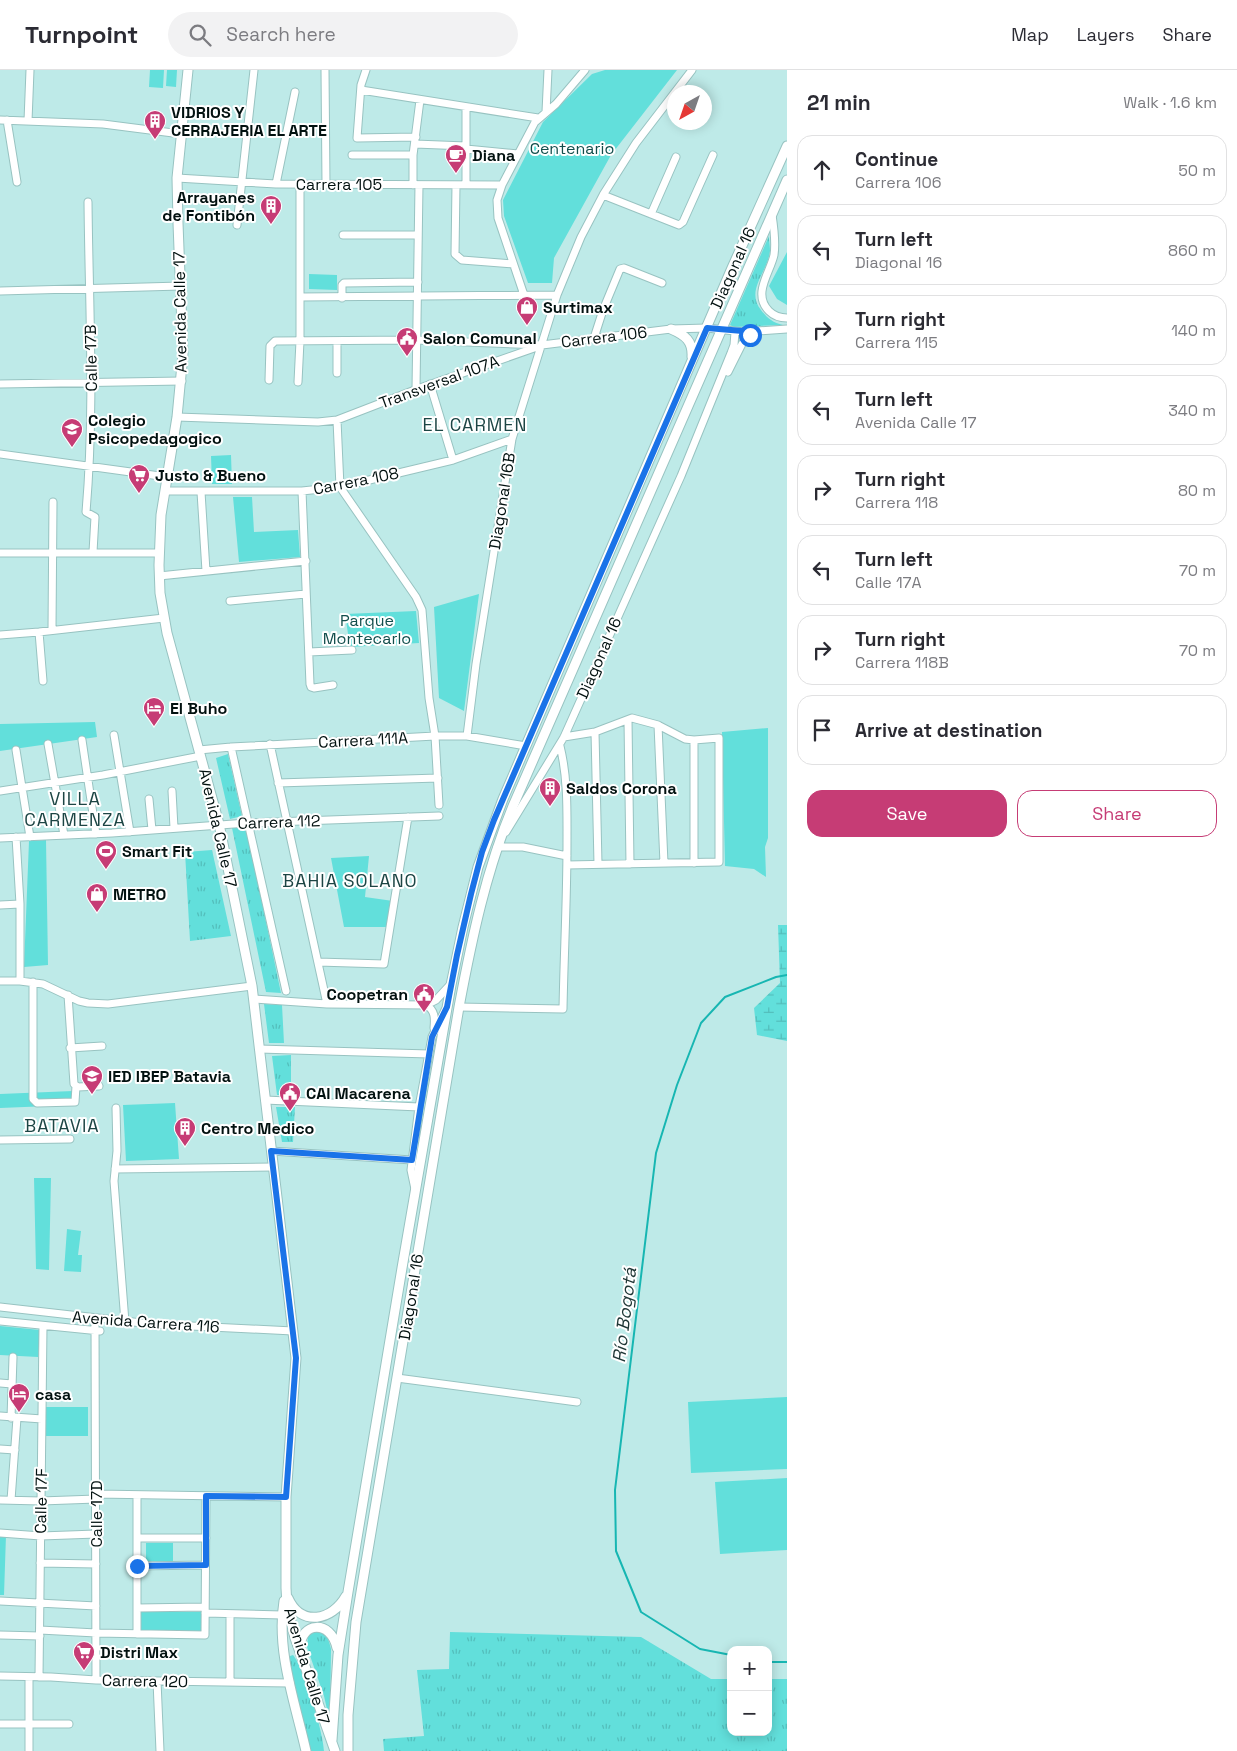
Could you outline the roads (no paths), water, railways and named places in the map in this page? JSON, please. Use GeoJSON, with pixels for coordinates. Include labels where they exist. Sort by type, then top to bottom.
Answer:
{"type":"FeatureCollection","features":[{"type":"Feature","properties":{"kind":"main road","name":"Avenida Calle 17"},"geometry":{"type":"LineString","coordinates":[[188,70],[177,178],[184,338],[182,381],[164,491],[159,576],[164,618],[219,824],[254,999],[296,1367],[286,1497],[286,1588],[290,1621],[333,1748]]}},
{"type":"Feature","properties":{"kind":"main road","name":"Diagonal 16"},"geometry":{"type":"LineString","coordinates":[[333,1748],[338,1655],[415,1189],[451,985],[482,852],[494,820],[787,146]]}},
{"type":"Feature","properties":{"kind":"main road","name":"Diagonal 16"},"geometry":{"type":"LineString","coordinates":[[348,1751],[348,1715],[356,1622],[459,1007],[476,921],[497,847],[527,773],[787,180]]}},
{"type":"Feature","properties":{"kind":"main road"},"geometry":{"type":"LineString","coordinates":[[671,329],[682,333],[690,341],[693,352],[692,362]]}},
{"type":"Feature","properties":{"kind":"main road","name":"Avenida Calle 17"},"geometry":{"type":"LineString","coordinates":[[286,1588],[282,1615],[285,1656],[306,1751]]}},
{"type":"Feature","properties":{"kind":"main road"},"geometry":{"type":"LineString","coordinates":[[286,1588],[290,1603],[296,1609],[311,1617],[328,1615],[335,1611],[348,1592]]}},
{"type":"Feature","properties":{"kind":"main road"},"geometry":{"type":"LineString","coordinates":[[285,1656],[291,1652],[301,1653],[301,1639],[305,1633],[318,1627],[331,1632],[335,1638],[338,1655]]}},
{"type":"Feature","properties":{"kind":"street"},"geometry":{"type":"LineString","coordinates":[[28,121],[30,70]]}},
{"type":"Feature","properties":{"kind":"street"},"geometry":{"type":"LineString","coordinates":[[238,225],[254,70]]}},
{"type":"Feature","properties":{"kind":"street"},"geometry":{"type":"LineString","coordinates":[[325,70],[326,184]]}},
{"type":"Feature","properties":{"kind":"street"},"geometry":{"type":"LineString","coordinates":[[366,70],[360,90],[357,138],[415,141],[518,154]]}},
{"type":"Feature","properties":{"kind":"street"},"geometry":{"type":"LineString","coordinates":[[546,112],[548,70]]}},
{"type":"Feature","properties":{"kind":"street"},"geometry":{"type":"LineString","coordinates":[[524,295],[498,218],[497,200],[502,185],[538,118],[556,104],[585,70]]}},
{"type":"Feature","properties":{"kind":"street","name":"Diagonal 16B"},"geometry":{"type":"LineString","coordinates":[[467,736],[477,657],[512,439],[557,295],[581,237],[603,195],[636,143],[692,70]]}},
{"type":"Feature","properties":{"kind":"street"},"geometry":{"type":"LineString","coordinates":[[360,90],[538,118]]}},
{"type":"Feature","properties":{"kind":"street"},"geometry":{"type":"LineString","coordinates":[[276,184],[295,92]]}},
{"type":"Feature","properties":{"kind":"street"},"geometry":{"type":"LineString","coordinates":[[416,389],[418,235],[413,155],[420,100]]}},
{"type":"Feature","properties":{"kind":"street"},"geometry":{"type":"LineString","coordinates":[[466,107],[466,185]]}},
{"type":"Feature","properties":{"kind":"street"},"geometry":{"type":"LineString","coordinates":[[16,182],[4,120],[102,124],[181,134]]}},
{"type":"Feature","properties":{"kind":"street"},"geometry":{"type":"LineString","coordinates":[[352,156],[413,155]]}},
{"type":"Feature","properties":{"kind":"street"},"geometry":{"type":"LineString","coordinates":[[603,195],[679,225],[682,224],[713,155]]}},
{"type":"Feature","properties":{"kind":"street"},"geometry":{"type":"LineString","coordinates":[[651,214],[676,157]]}},
{"type":"Feature","properties":{"kind":"street","name":"Carrera 105"},"geometry":{"type":"LineString","coordinates":[[177,178],[276,184],[502,185]]}},
{"type":"Feature","properties":{"kind":"street"},"geometry":{"type":"LineString","coordinates":[[298,382],[300,341],[300,184]]}},
{"type":"Feature","properties":{"kind":"street"},"geometry":{"type":"LineString","coordinates":[[456,185],[456,254],[458,258],[462,260],[513,264]]}},
{"type":"Feature","properties":{"kind":"street","name":"Calle 17B"},"geometry":{"type":"LineString","coordinates":[[88,202],[92,382],[87,513],[95,518],[93,552]]}},
{"type":"Feature","properties":{"kind":"street"},"geometry":{"type":"LineString","coordinates":[[772,213],[775,238],[774,255],[763,286],[762,297],[766,306],[773,314],[778,317],[787,318]]}},
{"type":"Feature","properties":{"kind":"street"},"geometry":{"type":"LineString","coordinates":[[343,235],[418,235]]}},
{"type":"Feature","properties":{"kind":"street"},"geometry":{"type":"LineString","coordinates":[[594,338],[620,269],[624,268],[662,283]]}},
{"type":"Feature","properties":{"kind":"street"},"geometry":{"type":"LineString","coordinates":[[342,298],[342,283],[418,282]]}},
{"type":"Feature","properties":{"kind":"street"},"geometry":{"type":"LineString","coordinates":[[0,291],[181,286]]}},
{"type":"Feature","properties":{"kind":"street"},"geometry":{"type":"LineString","coordinates":[[300,297],[557,295]]}},
{"type":"Feature","properties":{"kind":"street","name":"Carrera 106"},"geometry":{"type":"LineString","coordinates":[[269,380],[270,346],[275,341],[417,340],[542,345],[671,329],[707,328],[735,332],[787,330]]}},
{"type":"Feature","properties":{"kind":"street","name":"Diagonal 16"},"geometry":{"type":"LineString","coordinates":[[497,847],[560,746],[681,476],[732,349],[735,332]]}},
{"type":"Feature","properties":{"kind":"street","name":"Diagonal 16"},"geometry":{"type":"LineString","coordinates":[[710,406],[738,349],[755,332]]}},
{"type":"Feature","properties":{"kind":"street"},"geometry":{"type":"LineString","coordinates":[[337,341],[337,373]]}},
{"type":"Feature","properties":{"kind":"street","name":"Transversal 107A"},"geometry":{"type":"LineString","coordinates":[[177,417],[318,422],[337,420],[416,389],[542,345]]}},
{"type":"Feature","properties":{"kind":"street"},"geometry":{"type":"LineString","coordinates":[[0,384],[182,381]]}},
{"type":"Feature","properties":{"kind":"street"},"geometry":{"type":"LineString","coordinates":[[430,384],[453,460]]}},
{"type":"Feature","properties":{"kind":"street"},"geometry":{"type":"LineString","coordinates":[[337,420],[340,488],[416,597],[422,610],[429,698],[435,736],[439,805]]}},
{"type":"Feature","properties":{"kind":"street","name":"Carrera 108"},"geometry":{"type":"LineString","coordinates":[[164,491],[302,491],[340,488],[453,460],[512,439]]}},
{"type":"Feature","properties":{"kind":"street"},"geometry":{"type":"LineString","coordinates":[[0,454],[167,477]]}},
{"type":"Feature","properties":{"kind":"street"},"geometry":{"type":"LineString","coordinates":[[302,491],[311,687],[333,685]]}},
{"type":"Feature","properties":{"kind":"street"},"geometry":{"type":"LineString","coordinates":[[201,492],[206,571]]}},
{"type":"Feature","properties":{"kind":"street"},"geometry":{"type":"LineString","coordinates":[[52,630],[53,502]]}},
{"type":"Feature","properties":{"kind":"street"},"geometry":{"type":"LineString","coordinates":[[0,553],[93,552],[159,554]]}},
{"type":"Feature","properties":{"kind":"street"},"geometry":{"type":"LineString","coordinates":[[159,576],[306,562]]}},
{"type":"Feature","properties":{"kind":"street"},"geometry":{"type":"LineString","coordinates":[[230,601],[306,594]]}},
{"type":"Feature","properties":{"kind":"street"},"geometry":{"type":"LineString","coordinates":[[0,635],[164,618]]}},
{"type":"Feature","properties":{"kind":"street"},"geometry":{"type":"LineString","coordinates":[[39,632],[44,681]]}},
{"type":"Feature","properties":{"kind":"street"},"geometry":{"type":"LineString","coordinates":[[309,652],[352,650]]}},
{"type":"Feature","properties":{"kind":"street"},"geometry":{"type":"LineString","coordinates":[[564,737],[595,732],[638,718],[658,725],[684,739],[719,738],[719,862],[567,865]]}},
{"type":"Feature","properties":{"kind":"street"},"geometry":{"type":"LineString","coordinates":[[628,720],[630,864]]}},
{"type":"Feature","properties":{"kind":"street"},"geometry":{"type":"LineString","coordinates":[[658,725],[664,863]]}},
{"type":"Feature","properties":{"kind":"street"},"geometry":{"type":"LineString","coordinates":[[595,732],[598,864]]}},
{"type":"Feature","properties":{"kind":"street"},"geometry":{"type":"LineString","coordinates":[[114,735],[130,832]]}},
{"type":"Feature","properties":{"kind":"street","name":"Carrera 111A"},"geometry":{"type":"LineString","coordinates":[[0,792],[120,772],[230,747],[435,736],[467,736],[526,746]]}},
{"type":"Feature","properties":{"kind":"street"},"geometry":{"type":"LineString","coordinates":[[82,740],[96,834]]}},
{"type":"Feature","properties":{"kind":"street"},"geometry":{"type":"LineString","coordinates":[[694,740],[694,863]]}},
{"type":"Feature","properties":{"kind":"street"},"geometry":{"type":"LineString","coordinates":[[48,744],[64,835]]}},
{"type":"Feature","properties":{"kind":"street"},"geometry":{"type":"LineString","coordinates":[[270,744],[327,1004]]}},
{"type":"Feature","properties":{"kind":"street"},"geometry":{"type":"LineString","coordinates":[[459,1007],[563,1009],[567,793],[560,746]]}},
{"type":"Feature","properties":{"kind":"street"},"geometry":{"type":"LineString","coordinates":[[230,747],[286,991]]}},
{"type":"Feature","properties":{"kind":"street"},"geometry":{"type":"LineString","coordinates":[[16,750],[30,836]]}},
{"type":"Feature","properties":{"kind":"street"},"geometry":{"type":"LineString","coordinates":[[278,783],[438,778]]}},
{"type":"Feature","properties":{"kind":"street"},"geometry":{"type":"LineString","coordinates":[[172,791],[174,828]]}},
{"type":"Feature","properties":{"kind":"street"},"geometry":{"type":"LineString","coordinates":[[149,799],[152,830]]}},
{"type":"Feature","properties":{"kind":"street","name":"Carrera 112"},"geometry":{"type":"LineString","coordinates":[[0,838],[130,832],[219,824],[439,816]]}},
{"type":"Feature","properties":{"kind":"street"},"geometry":{"type":"LineString","coordinates":[[318,962],[384,964],[408,817]]}},
{"type":"Feature","properties":{"kind":"street"},"geometry":{"type":"LineString","coordinates":[[16,837],[20,904],[20,981]]}},
{"type":"Feature","properties":{"kind":"street"},"geometry":{"type":"LineString","coordinates":[[497,847],[523,847],[567,856]]}},
{"type":"Feature","properties":{"kind":"street"},"geometry":{"type":"LineString","coordinates":[[0,905],[20,904]]}},
{"type":"Feature","properties":{"kind":"street"},"geometry":{"type":"LineString","coordinates":[[0,981],[33,982],[53,988],[88,1003],[108,1004],[252,986]]}},
{"type":"Feature","properties":{"kind":"street"},"geometry":{"type":"LineString","coordinates":[[33,982],[33,1099],[37,1104],[75,1102],[76,1086],[74,1084],[70,1048],[68,995]]}},
{"type":"Feature","properties":{"kind":"street"},"geometry":{"type":"LineString","coordinates":[[254,999],[327,1004],[426,1005],[436,1000],[451,985]]}},
{"type":"Feature","properties":{"kind":"street"},"geometry":{"type":"LineString","coordinates":[[426,1005],[433,1011],[434,1016],[432,1037]]}},
{"type":"Feature","properties":{"kind":"street","name":"Diagonal 16"},"geometry":{"type":"LineString","coordinates":[[415,1189],[411,1170],[419,1107],[432,1037],[447,1007]]}},
{"type":"Feature","properties":{"kind":"street"},"geometry":{"type":"LineString","coordinates":[[70,1048],[102,1046]]}},
{"type":"Feature","properties":{"kind":"street"},"geometry":{"type":"LineString","coordinates":[[259,1049],[429,1054]]}},
{"type":"Feature","properties":{"kind":"street"},"geometry":{"type":"LineString","coordinates":[[76,1086],[98,1086]]}},
{"type":"Feature","properties":{"kind":"street"},"geometry":{"type":"LineString","coordinates":[[265,1100],[419,1107]]}},
{"type":"Feature","properties":{"kind":"street"},"geometry":{"type":"LineString","coordinates":[[116,1108],[117,1151],[114,1181],[125,1322]]}},
{"type":"Feature","properties":{"kind":"street"},"geometry":{"type":"LineString","coordinates":[[0,1140],[70,1139]]}},
{"type":"Feature","properties":{"kind":"street"},"geometry":{"type":"LineString","coordinates":[[271,1151],[412,1160]]}},
{"type":"Feature","properties":{"kind":"street"},"geometry":{"type":"LineString","coordinates":[[115,1169],[273,1168]]}},
{"type":"Feature","properties":{"kind":"street","name":"Avenida Carrera 116"},"geometry":{"type":"LineString","coordinates":[[0,1307],[125,1322],[293,1331]]}},
{"type":"Feature","properties":{"kind":"street","name":"Calle 17D"},"geometry":{"type":"LineString","coordinates":[[96,1680],[96,1347],[98,1319]]}},
{"type":"Feature","properties":{"kind":"street"},"geometry":{"type":"LineString","coordinates":[[0,1321],[97,1331]]}},
{"type":"Feature","properties":{"kind":"street","name":"Calle 17F"},"geometry":{"type":"LineString","coordinates":[[39,1677],[43,1326]]}},
{"type":"Feature","properties":{"kind":"street"},"geometry":{"type":"LineString","coordinates":[[11,1500],[14,1450],[13,1357]]}},
{"type":"Feature","properties":{"kind":"street"},"geometry":{"type":"LineString","coordinates":[[397,1378],[577,1402]]}},
{"type":"Feature","properties":{"kind":"street"},"geometry":{"type":"LineString","coordinates":[[0,1383],[12,1384]]}},
{"type":"Feature","properties":{"kind":"street"},"geometry":{"type":"LineString","coordinates":[[0,1416],[42,1419]]}},
{"type":"Feature","properties":{"kind":"street"},"geometry":{"type":"LineString","coordinates":[[0,1449],[14,1450]]}},
{"type":"Feature","properties":{"kind":"street"},"geometry":{"type":"LineString","coordinates":[[0,1500],[41,1501],[137,1495],[286,1497]]}},
{"type":"Feature","properties":{"kind":"street"},"geometry":{"type":"LineString","coordinates":[[137,1495],[137,1634]]}},
{"type":"Feature","properties":{"kind":"street"},"geometry":{"type":"LineString","coordinates":[[0,1635],[96,1633],[205,1635],[206,1496]]}},
{"type":"Feature","properties":{"kind":"street"},"geometry":{"type":"LineString","coordinates":[[0,1533],[41,1536],[96,1534]]}},
{"type":"Feature","properties":{"kind":"street"},"geometry":{"type":"LineString","coordinates":[[137,1538],[206,1538]]}},
{"type":"Feature","properties":{"kind":"street"},"geometry":{"type":"LineString","coordinates":[[40,1563],[96,1564]]}},
{"type":"Feature","properties":{"kind":"street"},"geometry":{"type":"LineString","coordinates":[[137,1566],[206,1565]]}},
{"type":"Feature","properties":{"kind":"street"},"geometry":{"type":"LineString","coordinates":[[0,1601],[96,1606]]}},
{"type":"Feature","properties":{"kind":"street"},"geometry":{"type":"LineString","coordinates":[[137,1608],[205,1610],[230,1614],[282,1615]]}},
{"type":"Feature","properties":{"kind":"street"},"geometry":{"type":"LineString","coordinates":[[230,1614],[230,1682]]}},
{"type":"Feature","properties":{"kind":"street","name":"Carrera 120"},"geometry":{"type":"LineString","coordinates":[[0,1676],[96,1680],[290,1683]]}},
{"type":"Feature","properties":{"kind":"street"},"geometry":{"type":"LineString","coordinates":[[29,1677],[29,1751]]}},
{"type":"Feature","properties":{"kind":"street"},"geometry":{"type":"LineString","coordinates":[[157,1681],[160,1751]]}},
{"type":"Feature","properties":{"kind":"street"},"geometry":{"type":"LineString","coordinates":[[0,1724],[69,1724]]}},
{"type":"Feature","properties":{"kind":"waterway","name":"Río Bogotá"},"geometry":{"type":"LineString","coordinates":[[727,1654],[700,1649],[641,1612],[616,1551],[615,1490],[656,1153],[677,1085],[701,1023],[725,997],[776,977],[787,975]]}},
{"type":"Feature","properties":{"kind":"waterway","name":"Río Bogotá"},"geometry":{"type":"LineString","coordinates":[[772,1662],[787,1662]]}},
{"type":"Feature","properties":{"kind":"place","name":"VIDRIOS Y CERRAJERIA EL ARTE"},"geometry":{"type":"Point","coordinates":[155,140]}},
{"type":"Feature","properties":{"kind":"place","name":"Diana"},"geometry":{"type":"Point","coordinates":[456,174]}},
{"type":"Feature","properties":{"kind":"place","name":"Arrayanes de Fontibón"},"geometry":{"type":"Point","coordinates":[271,225]}},
{"type":"Feature","properties":{"kind":"place","name":"Surtimax"},"geometry":{"type":"Point","coordinates":[527,326]}},
{"type":"Feature","properties":{"kind":"place","name":"Salon Comunal"},"geometry":{"type":"Point","coordinates":[407,357]}},
{"type":"Feature","properties":{"kind":"place","name":"Colegio Psicopedagogico"},"geometry":{"type":"Point","coordinates":[72,448]}},
{"type":"Feature","properties":{"kind":"place","name":"Justo & Bueno"},"geometry":{"type":"Point","coordinates":[139,494]}},
{"type":"Feature","properties":{"kind":"place","name":"El Buho"},"geometry":{"type":"Point","coordinates":[154,727]}},
{"type":"Feature","properties":{"kind":"place","name":"Saldos Corona"},"geometry":{"type":"Point","coordinates":[550,807]}},
{"type":"Feature","properties":{"kind":"place","name":"Smart Fit"},"geometry":{"type":"Point","coordinates":[106,870]}},
{"type":"Feature","properties":{"kind":"place","name":"METRO"},"geometry":{"type":"Point","coordinates":[97,913]}},
{"type":"Feature","properties":{"kind":"place","name":"Coopetran"},"geometry":{"type":"Point","coordinates":[424,1013]}},
{"type":"Feature","properties":{"kind":"place","name":"IED IBEP Batavia"},"geometry":{"type":"Point","coordinates":[92,1095]}},
{"type":"Feature","properties":{"kind":"place","name":"CAI Macarena"},"geometry":{"type":"Point","coordinates":[290,1112]}},
{"type":"Feature","properties":{"kind":"place","name":"Centro Medico"},"geometry":{"type":"Point","coordinates":[185,1147]}},
{"type":"Feature","properties":{"kind":"place","name":"casa"},"geometry":{"type":"Point","coordinates":[19,1413]}},
{"type":"Feature","properties":{"kind":"place","name":"Distri Max"},"geometry":{"type":"Point","coordinates":[84,1671]}},
{"type":"Feature","properties":{"kind":"district","name":"EL CARMEN"},"geometry":{"type":"Point","coordinates":[475,424]}},
{"type":"Feature","properties":{"kind":"district","name":"VILLA CARMENZA"},"geometry":{"type":"Point","coordinates":[75,808]}},
{"type":"Feature","properties":{"kind":"district","name":"BAHIA SOLANO"},"geometry":{"type":"Point","coordinates":[350,880]}},
{"type":"Feature","properties":{"kind":"district","name":"BATAVIA"},"geometry":{"type":"Point","coordinates":[62,1125]}},
{"type":"Feature","properties":{"kind":"park label","name":"Centenario"},"geometry":{"type":"Point","coordinates":[572,148]}},
{"type":"Feature","properties":{"kind":"park label","name":"Parque Montecarlo"},"geometry":{"type":"Point","coordinates":[367,629]}}]}
